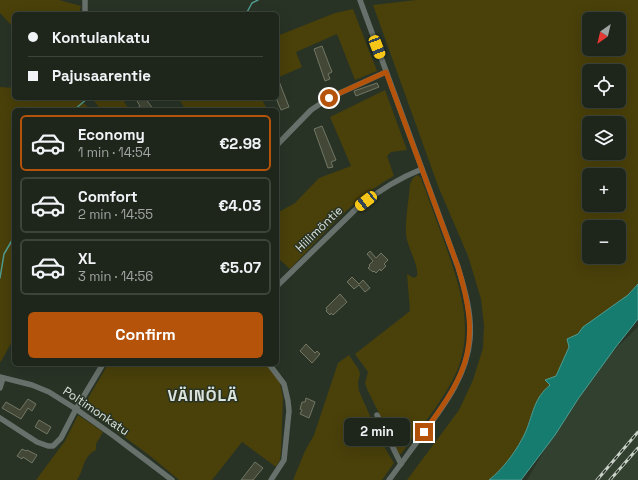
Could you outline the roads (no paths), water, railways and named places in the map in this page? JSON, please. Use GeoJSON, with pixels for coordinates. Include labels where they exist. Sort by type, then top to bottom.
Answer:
{"type":"FeatureCollection","features":[{"type":"Feature","properties":{"kind":"street"},"geometry":{"type":"LineString","coordinates":[[85,0],[85,12]]}},
{"type":"Feature","properties":{"kind":"street"},"geometry":{"type":"LineString","coordinates":[[360,0],[458,267],[466,292],[470,316],[468,355],[463,372],[440,411],[389,480]]}},
{"type":"Feature","properties":{"kind":"street"},"geometry":{"type":"LineString","coordinates":[[279,143],[311,110],[329,98],[386,72]]}},
{"type":"Feature","properties":{"kind":"street","name":"Hiilimöntie"},"geometry":{"type":"LineString","coordinates":[[279,284],[358,207],[373,195],[422,169]]}},
{"type":"Feature","properties":{"kind":"street"},"geometry":{"type":"LineString","coordinates":[[0,418],[37,442],[50,446],[55,444],[61,438],[100,366]]}},
{"type":"Feature","properties":{"kind":"street"},"geometry":{"type":"LineString","coordinates":[[270,366],[284,384],[289,411],[284,460],[271,480]]}},
{"type":"Feature","properties":{"kind":"street"},"geometry":{"type":"LineString","coordinates":[[0,388],[2,378]]}},
{"type":"Feature","properties":{"kind":"street","name":"Poltimonkatu"},"geometry":{"type":"LineString","coordinates":[[2,378],[40,388],[76,409],[172,480]]}},
{"type":"Feature","properties":{"kind":"street"},"geometry":{"type":"LineString","coordinates":[[377,415],[401,464]]}},
{"type":"Feature","properties":{"kind":"water"},"geometry":{"type":"Polygon","coordinates":[[[638,284],[638,319],[615,348],[578,399],[555,435],[521,480],[489,480],[505,464],[523,438],[540,395],[550,385],[545,380],[556,376],[569,347],[567,339],[578,334],[583,327],[628,295],[638,284]]]}},
{"type":"Feature","properties":{"kind":"waterway"},"geometry":{"type":"LineString","coordinates":[[247,12],[252,3],[258,0]]}},
{"type":"Feature","properties":{"kind":"waterway"},"geometry":{"type":"LineString","coordinates":[[76,108],[86,100]]}},
{"type":"Feature","properties":{"kind":"waterway"},"geometry":{"type":"LineString","coordinates":[[0,278],[4,254],[12,240]]}},
{"type":"Feature","properties":{"kind":"railway"},"geometry":{"type":"LineString","coordinates":[[597,480],[638,432]]}},
{"type":"Feature","properties":{"kind":"railway"},"geometry":{"type":"LineString","coordinates":[[610,480],[638,448]]}},
{"type":"Feature","properties":{"kind":"district","name":"VÄINÖLÄ"},"geometry":{"type":"Point","coordinates":[203,395]}}]}
